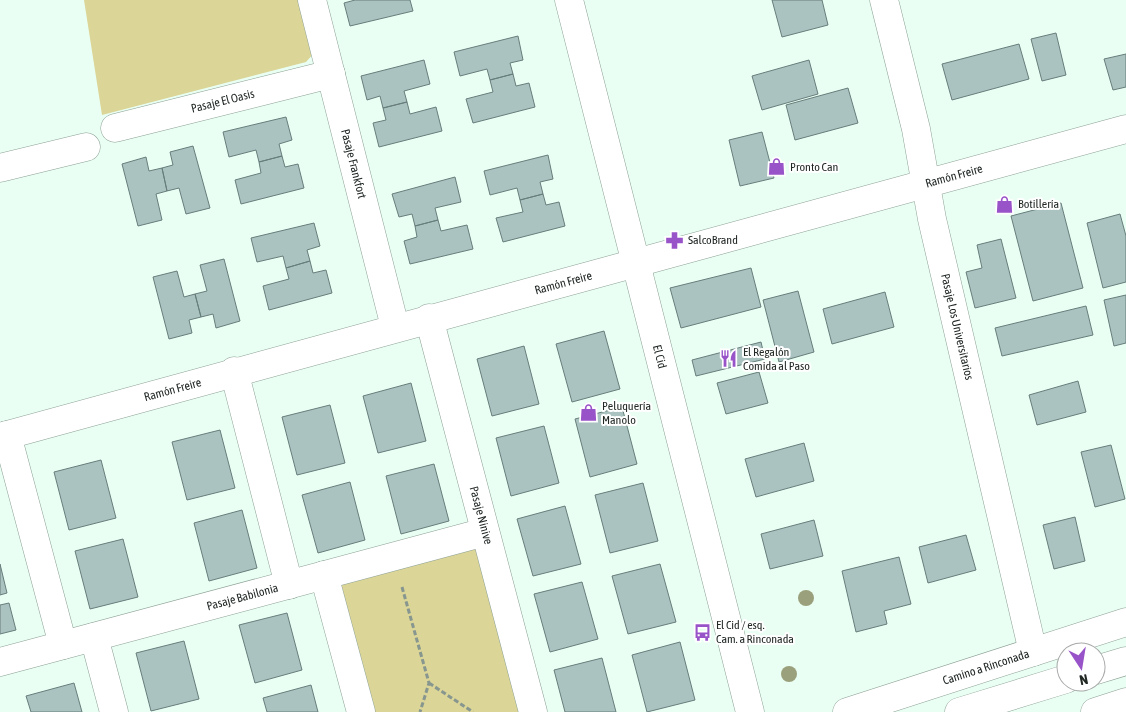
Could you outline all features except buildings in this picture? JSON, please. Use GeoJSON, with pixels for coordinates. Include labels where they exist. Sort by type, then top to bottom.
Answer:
{"type":"FeatureCollection","features":[{"type":"Feature","properties":{"kind":"street","name":"Pasaje Frankfort"},"geometry":{"type":"LineString","coordinates":[[312,0],[395,327]]}},
{"type":"Feature","properties":{"kind":"street","name":"El Cid"},"geometry":{"type":"LineString","coordinates":[[568,0],[750,712]]}},
{"type":"Feature","properties":{"kind":"street","name":"Pasaje Los Universitarios"},"geometry":{"type":"LineString","coordinates":[[884,0],[916,129],[926,184],[1033,652]]}},
{"type":"Feature","properties":{"kind":"street","name":"Pasaje El Oasis"},"geometry":{"type":"LineString","coordinates":[[115,128],[331,74]]}},
{"type":"Feature","properties":{"kind":"street","name":"Ramón Freire"},"geometry":{"type":"LineString","coordinates":[[4,436],[234,371],[1126,129]]}},
{"type":"Feature","properties":{"kind":"street"},"geometry":{"type":"LineString","coordinates":[[0,168],[86,147]]}},
{"type":"Feature","properties":{"kind":"street","name":"Pasaje Ninive"},"geometry":{"type":"LineString","coordinates":[[429,318],[533,712]]}},
{"type":"Feature","properties":{"kind":"street"},"geometry":{"type":"LineString","coordinates":[[234,371],[289,585]]}},
{"type":"Feature","properties":{"kind":"street"},"geometry":{"type":"LineString","coordinates":[[4,436],[62,645]]}},
{"type":"Feature","properties":{"kind":"street","name":"Pasaje Babilonia"},"geometry":{"type":"LineString","coordinates":[[0,662],[485,532]]}},
{"type":"Feature","properties":{"kind":"street"},"geometry":{"type":"LineString","coordinates":[[324,575],[361,712]]}},
{"type":"Feature","properties":{"kind":"street","name":"Camino a Rinconada"},"geometry":{"type":"LineString","coordinates":[[847,712],[1126,622]]}},
{"type":"Feature","properties":{"kind":"street"},"geometry":{"type":"LineString","coordinates":[[94,637],[114,712]]}},
{"type":"Feature","properties":{"kind":"street"},"geometry":{"type":"LineString","coordinates":[[1106,667],[1126,661]]}},
{"type":"Feature","properties":{"kind":"street"},"geometry":{"type":"LineString","coordinates":[[959,712],[1056,682]]}},
{"type":"Feature","properties":{"kind":"street"},"geometry":{"type":"LineString","coordinates":[[1095,712],[1126,702]]}},
{"type":"Feature","properties":{"kind":"path"},"geometry":{"type":"LineString","coordinates":[[401,583],[429,683],[420,712]]}},
{"type":"Feature","properties":{"kind":"path"},"geometry":{"type":"LineString","coordinates":[[429,683],[473,712]]}},
{"type":"Feature","properties":{"kind":"shaded area"},"geometry":{"type":"Polygon","coordinates":[[[84,0],[301,0],[315,52],[306,62],[102,115],[84,0]]]}},
{"type":"Feature","properties":{"kind":"shaded area"},"geometry":{"type":"Polygon","coordinates":[[[474,543],[522,712],[358,712],[322,586],[474,543]]]}},
{"type":"Feature","properties":{"kind":"place","name":"Pronto Can"},"geometry":{"type":"Point","coordinates":[776,167]}},
{"type":"Feature","properties":{"kind":"place","name":"Botillería"},"geometry":{"type":"Point","coordinates":[1004,204]}},
{"type":"Feature","properties":{"kind":"place","name":"SalcoBrand"},"geometry":{"type":"Point","coordinates":[674,240]}},
{"type":"Feature","properties":{"kind":"place","name":"El Regalón Comida al Paso"},"geometry":{"type":"Point","coordinates":[729,359]}},
{"type":"Feature","properties":{"kind":"place","name":"Peluquería Manolo"},"geometry":{"type":"Point","coordinates":[588,413]}},
{"type":"Feature","properties":{"kind":"place","name":"El Cid / esq. Cam. a Rinconada"},"geometry":{"type":"Point","coordinates":[702,632]}}]}
